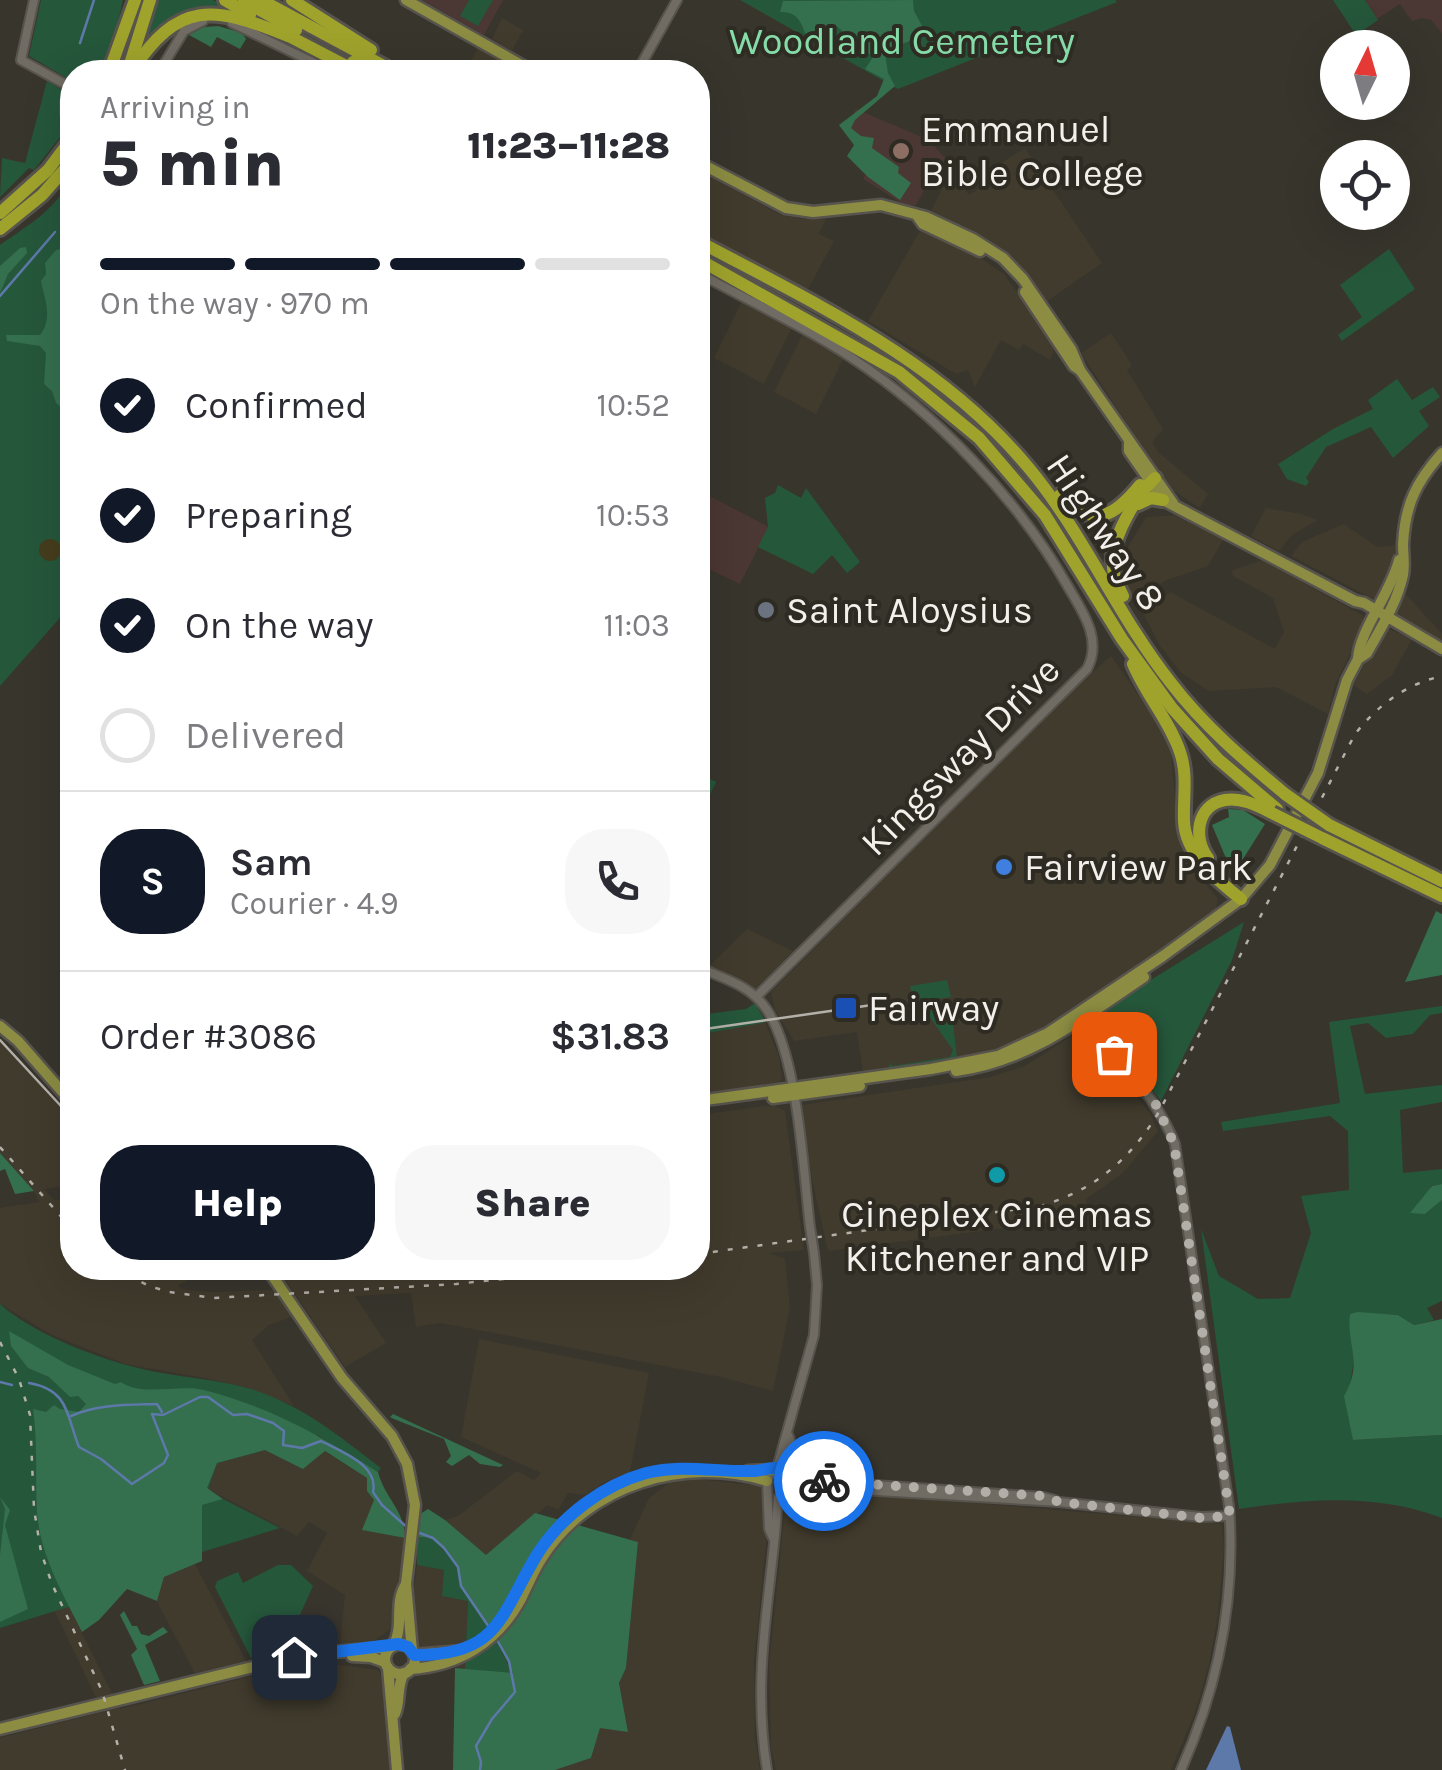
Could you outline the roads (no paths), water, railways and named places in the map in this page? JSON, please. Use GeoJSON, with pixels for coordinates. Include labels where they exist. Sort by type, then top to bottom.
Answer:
{"type":"FeatureCollection","features":[{"type":"Feature","properties":{"kind":"highway"},"geometry":{"type":"LineString","coordinates":[[113,60],[135,0]]}},
{"type":"Feature","properties":{"kind":"highway"},"geometry":{"type":"LineString","coordinates":[[132,60],[150,0]]}},
{"type":"Feature","properties":{"kind":"highway"},"geometry":{"type":"LineString","coordinates":[[225,0],[335,60]]}},
{"type":"Feature","properties":{"kind":"highway"},"geometry":{"type":"LineString","coordinates":[[242,0],[260,5],[371,60]]}},
{"type":"Feature","properties":{"kind":"highway"},"geometry":{"type":"LineString","coordinates":[[292,0],[388,60]]}},
{"type":"Feature","properties":{"kind":"highway"},"geometry":{"type":"LineString","coordinates":[[260,5],[353,60]]}},
{"type":"Feature","properties":{"kind":"highway"},"geometry":{"type":"LineString","coordinates":[[137,60],[156,36],[174,22],[194,14],[232,15],[288,36]]}},
{"type":"Feature","properties":{"kind":"highway"},"geometry":{"type":"LineString","coordinates":[[0,213],[60,154]]}},
{"type":"Feature","properties":{"kind":"highway"},"geometry":{"type":"LineString","coordinates":[[0,229],[60,175]]}},
{"type":"Feature","properties":{"kind":"highway","name":"Highway 8"},"geometry":{"type":"LineString","coordinates":[[710,246],[854,324],[964,402],[1028,466],[1064,512],[1170,683],[1226,745],[1326,831],[1442,896]]}},
{"type":"Feature","properties":{"kind":"highway","name":"Highway 8"},"geometry":{"type":"LineString","coordinates":[[710,266],[854,344],[900,372],[954,414],[1036,504],[1122,639],[1172,708],[1274,811],[1442,880]]}},
{"type":"Feature","properties":{"kind":"highway"},"geometry":{"type":"LineString","coordinates":[[1028,466],[1076,510],[1093,516],[1116,510],[1150,478]]}},
{"type":"Feature","properties":{"kind":"highway"},"geometry":{"type":"LineString","coordinates":[[1133,627],[1112,558],[1120,533],[1150,478]]}},
{"type":"Feature","properties":{"kind":"highway"},"geometry":{"type":"LineString","coordinates":[[1136,506],[1151,498],[1168,501]]}},
{"type":"Feature","properties":{"kind":"highway"},"geometry":{"type":"LineString","coordinates":[[1122,639],[1175,737],[1183,760],[1188,842],[1235,904]]}},
{"type":"Feature","properties":{"kind":"highway"},"geometry":{"type":"LineString","coordinates":[[1235,904],[1198,840],[1202,816],[1221,800],[1236,800],[1274,811]]}},
{"type":"Feature","properties":{"kind":"main road"},"geometry":{"type":"LineString","coordinates":[[406,0],[513,60]]}},
{"type":"Feature","properties":{"kind":"main road"},"geometry":{"type":"LineString","coordinates":[[710,168],[786,208],[813,212],[881,205],[926,217],[964,234],[1009,264],[1054,322],[1080,370],[1168,501],[1442,648]]}},
{"type":"Feature","properties":{"kind":"main road"},"geometry":{"type":"LineString","coordinates":[[710,1103],[990,1066],[1050,1041],[1212,930],[1270,865],[1310,791],[1338,702],[1358,659],[1358,647],[1381,616],[1402,555],[1410,498],[1424,473],[1442,453]]}},
{"type":"Feature","properties":{"kind":"main road"},"geometry":{"type":"LineString","coordinates":[[792,1092],[978,1061],[1010,1051],[1048,1033],[1235,904]]}},
{"type":"Feature","properties":{"kind":"main road"},"geometry":{"type":"LineString","coordinates":[[0,1026],[60,1089]]}},
{"type":"Feature","properties":{"kind":"main road"},"geometry":{"type":"LineString","coordinates":[[276,1280],[393,1438],[406,1460],[414,1488],[415,1514],[406,1584],[413,1653],[398,1684],[397,1770]]}},
{"type":"Feature","properties":{"kind":"main road"},"geometry":{"type":"LineString","coordinates":[[331,1654],[370,1657],[394,1672],[448,1661],[478,1646],[503,1623],[539,1551],[583,1505],[610,1488],[666,1470],[771,1476]]}},
{"type":"Feature","properties":{"kind":"main road"},"geometry":{"type":"LineString","coordinates":[[395,1714],[386,1654],[400,1634],[400,1596],[406,1584]]}},
{"type":"Feature","properties":{"kind":"main road"},"geometry":{"type":"LineString","coordinates":[[0,1729],[302,1655],[404,1645],[413,1653],[462,1651],[478,1646]]}},
{"type":"Feature","properties":{"kind":"street"},"geometry":{"type":"LineString","coordinates":[[34,0],[21,60],[60,81]]}},
{"type":"Feature","properties":{"kind":"street"},"geometry":{"type":"LineString","coordinates":[[644,60],[677,0]]}},
{"type":"Feature","properties":{"kind":"street"},"geometry":{"type":"LineString","coordinates":[[166,60],[184,31],[207,20],[237,24],[309,60]]}},
{"type":"Feature","properties":{"kind":"street","name":"Kingsway Drive"},"geometry":{"type":"LineString","coordinates":[[710,280],[857,361],[958,448],[1002,492],[1042,543],[1094,640],[1086,669],[756,997]]}},
{"type":"Feature","properties":{"kind":"street"},"geometry":{"type":"LineString","coordinates":[[710,972],[756,997],[772,1016],[783,1039],[814,1253],[814,1334],[788,1434],[771,1476],[769,1529],[773,1538]]}},
{"type":"Feature","properties":{"kind":"street"},"geometry":{"type":"LineString","coordinates":[[1088,1015],[1110,1049],[1157,1106],[1174,1144],[1230,1516],[1231,1563],[1221,1647],[1203,1715],[1181,1770]]}},
{"type":"Feature","properties":{"kind":"street"},"geometry":{"type":"LineString","coordinates":[[767,1770],[759,1674],[773,1538],[784,1489],[791,1482],[792,1440],[788,1434]]}},
{"type":"Feature","properties":{"kind":"street"},"geometry":{"type":"LineString","coordinates":[[771,1476],[789,1473],[805,1480],[1043,1496],[1059,1502]]}},
{"type":"Feature","properties":{"kind":"street"},"geometry":{"type":"LineString","coordinates":[[771,1476],[775,1491],[828,1488],[1059,1502],[1201,1518],[1230,1516]]}},
{"type":"Feature","properties":{"kind":"water"},"geometry":{"type":"Polygon","coordinates":[[[1227,1726],[1241,1770],[1206,1770],[1227,1726]]]}},
{"type":"Feature","properties":{"kind":"waterway"},"geometry":{"type":"LineString","coordinates":[[80,43],[94,0]]}},
{"type":"Feature","properties":{"kind":"waterway"},"geometry":{"type":"LineString","coordinates":[[0,296],[55,232]]}},
{"type":"Feature","properties":{"kind":"waterway"},"geometry":{"type":"LineString","coordinates":[[0,1382],[12,1385]]}},
{"type":"Feature","properties":{"kind":"waterway"},"geometry":{"type":"LineString","coordinates":[[29,1383],[42,1386],[59,1398],[79,1447],[132,1484],[164,1463],[168,1455],[152,1414],[163,1415],[208,1397],[233,1415],[247,1414],[273,1423],[284,1431],[283,1445],[302,1448],[321,1441],[357,1460],[370,1474],[373,1492],[382,1505],[409,1529]]}},
{"type":"Feature","properties":{"kind":"waterway"},"geometry":{"type":"LineString","coordinates":[[71,1416],[124,1405],[157,1404],[162,1412]]}},
{"type":"Feature","properties":{"kind":"waterway"},"geometry":{"type":"LineString","coordinates":[[417,1532],[444,1548],[458,1567],[461,1586],[493,1633]]}},
{"type":"Feature","properties":{"kind":"waterway"},"geometry":{"type":"LineString","coordinates":[[480,1770],[476,1746],[515,1692],[509,1661],[497,1640]]}},
{"type":"Feature","properties":{"kind":"tram line"},"geometry":{"type":"LineString","coordinates":[[710,1028],[872,1005]]}},
{"type":"Feature","properties":{"kind":"tram line"},"geometry":{"type":"LineString","coordinates":[[0,1040],[60,1105]]}},
{"type":"Feature","properties":{"kind":"railway"},"geometry":{"type":"LineString","coordinates":[[710,1252],[1040,1206],[1078,1191],[1110,1170],[1137,1143],[1160,1110],[1355,734],[1394,697],[1416,684],[1442,676]]}},
{"type":"Feature","properties":{"kind":"railway"},"geometry":{"type":"LineString","coordinates":[[0,1147],[60,1215]]}},
{"type":"Feature","properties":{"kind":"railway"},"geometry":{"type":"LineString","coordinates":[[138,1280],[169,1292],[214,1298],[493,1280]]}},
{"type":"Feature","properties":{"kind":"railway"},"geometry":{"type":"LineString","coordinates":[[0,1342],[19,1379],[30,1415],[34,1509],[41,1552],[102,1691],[125,1770]]}},
{"type":"Feature","properties":{"kind":"place","name":"Emmanuel Bible College"},"geometry":{"type":"Point","coordinates":[901,151]}},
{"type":"Feature","properties":{"kind":"place","name":"Saint Aloysius"},"geometry":{"type":"Point","coordinates":[766,610]}},
{"type":"Feature","properties":{"kind":"place","name":"Fairview Park"},"geometry":{"type":"Point","coordinates":[1004,867]}},
{"type":"Feature","properties":{"kind":"place","name":"Fairway"},"geometry":{"type":"Point","coordinates":[846,1008]}},
{"type":"Feature","properties":{"kind":"place","name":"Cineplex Cinemas Kitchener and VIP"},"geometry":{"type":"Point","coordinates":[997,1175]}},
{"type":"Feature","properties":{"kind":"park label","name":"Woodland Cemetery"},"geometry":{"type":"Point","coordinates":[902,41]}}]}
